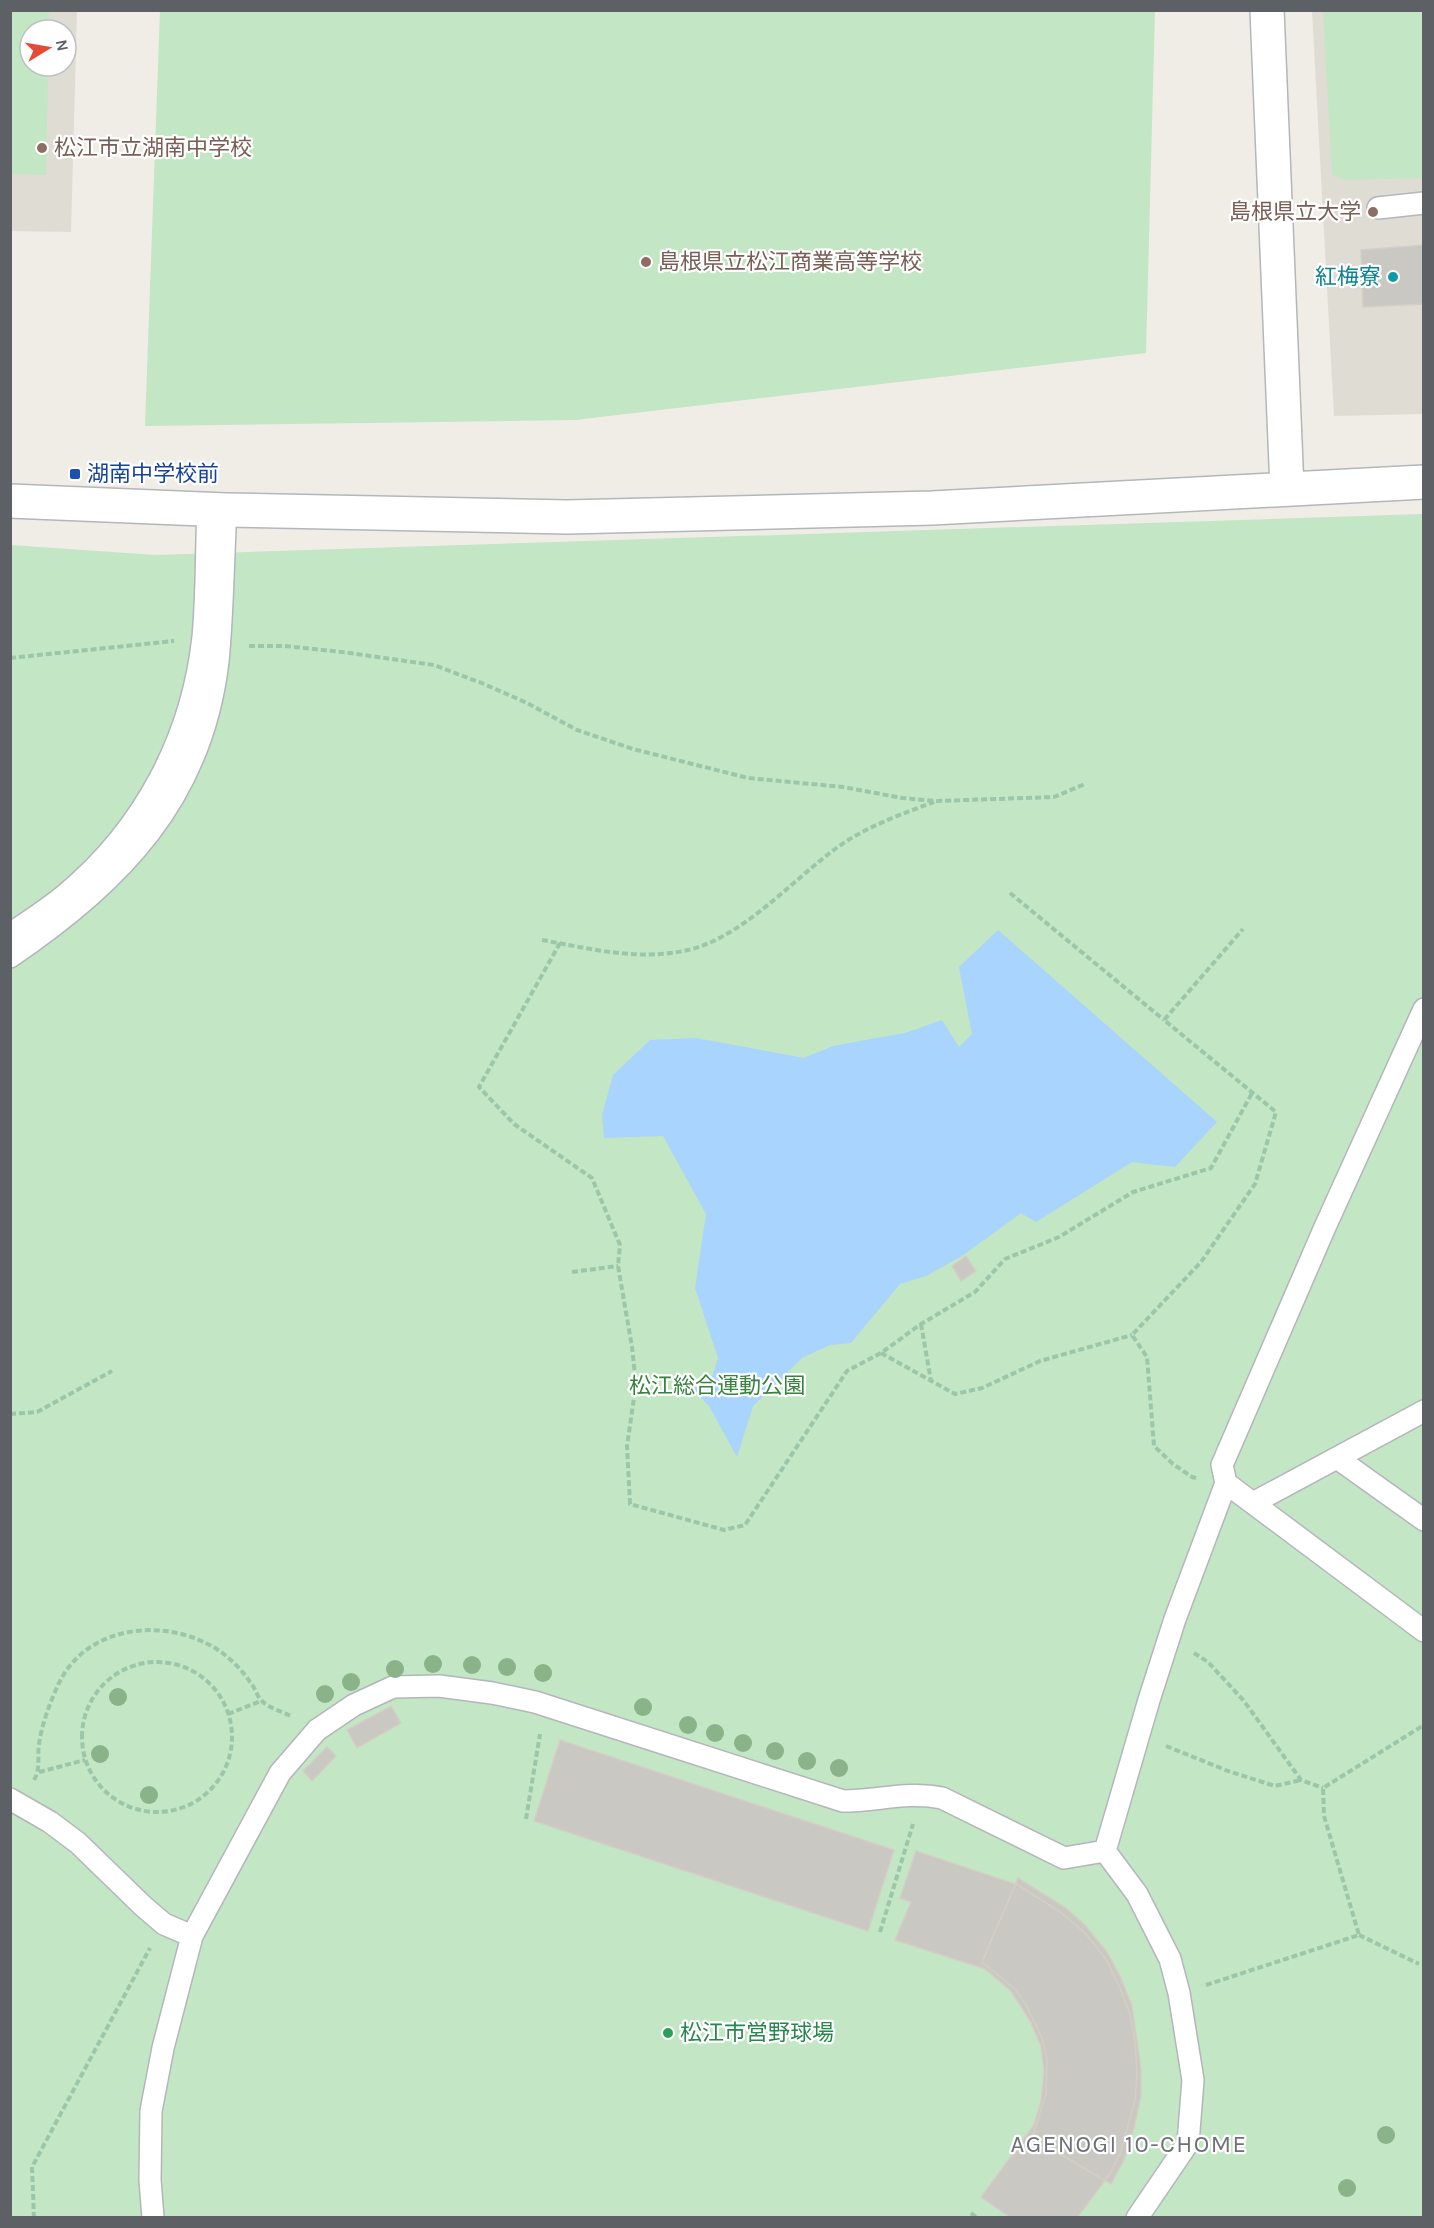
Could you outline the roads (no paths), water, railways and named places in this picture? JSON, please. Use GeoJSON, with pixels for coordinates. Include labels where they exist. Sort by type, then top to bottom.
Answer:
{"type":"FeatureCollection","features":[{"type":"Feature","properties":{"kind":"street"},"geometry":{"type":"LineString","coordinates":[[1267,10],[1287,489]]}},
{"type":"Feature","properties":{"kind":"street"},"geometry":{"type":"LineString","coordinates":[[10,501],[217,510],[567,517],[932,508],[1424,482]]}},
{"type":"Feature","properties":{"kind":"lane"},"geometry":{"type":"LineString","coordinates":[[1378,208],[1424,203]]}},
{"type":"Feature","properties":{"kind":"lane"},"geometry":{"type":"LineString","coordinates":[[10,934],[66,894],[87,875],[132,824],[151,798],[167,768],[191,703],[202,637],[217,510]]}},
{"type":"Feature","properties":{"kind":"lane"},"geometry":{"type":"LineString","coordinates":[[10,957],[66,918],[119,868],[148,837],[181,785],[204,727],[218,661],[217,510]]}},
{"type":"Feature","properties":{"kind":"lane"},"geometry":{"type":"LineString","coordinates":[[1105,1851],[1169,1637],[1226,1483],[1222,1465],[1325,1227],[1424,1009]]}},
{"type":"Feature","properties":{"kind":"lane"},"geometry":{"type":"LineString","coordinates":[[1253,1503],[1424,1411]]}},
{"type":"Feature","properties":{"kind":"lane"},"geometry":{"type":"LineString","coordinates":[[1337,1458],[1424,1520]]}},
{"type":"Feature","properties":{"kind":"lane"},"geometry":{"type":"LineString","coordinates":[[1226,1483],[1424,1631]]}},
{"type":"Feature","properties":{"kind":"lane"},"geometry":{"type":"LineString","coordinates":[[153,2217],[150,2180],[151,2112],[163,2048],[192,1936],[280,1773],[317,1730],[354,1705],[393,1687],[450,1688],[492,1693],[545,1705],[843,1801],[867,1801],[896,1795],[922,1794],[942,1798],[1064,1858],[1105,1851]]}},
{"type":"Feature","properties":{"kind":"lane"},"geometry":{"type":"LineString","coordinates":[[16,1802],[78,1843],[143,1906],[164,1923],[192,1936]]}},
{"type":"Feature","properties":{"kind":"lane"},"geometry":{"type":"LineString","coordinates":[[1105,1851],[1137,1894],[1170,1959],[1179,1993],[1193,2080],[1188,2143],[1137,2217]]}},
{"type":"Feature","properties":{"kind":"water"},"geometry":{"type":"Polygon","coordinates":[[[998,930],[1217,1122],[1175,1167],[1132,1162],[1036,1222],[1021,1213],[962,1256],[926,1276],[900,1284],[851,1343],[830,1345],[802,1358],[753,1406],[737,1457],[709,1406],[689,1385],[712,1377],[718,1358],[695,1288],[706,1214],[663,1136],[604,1138],[602,1115],[613,1075],[650,1040],[696,1038],[804,1058],[833,1046],[905,1033],[942,1020],[959,1047],[972,1034],[959,967],[998,930]]]}},
{"type":"Feature","properties":{"kind":"place","name":"松江市立湖南中学校"},"geometry":{"type":"Point","coordinates":[42,148]}},
{"type":"Feature","properties":{"kind":"place","name":"島根県立大学"},"geometry":{"type":"Point","coordinates":[1373,212]}},
{"type":"Feature","properties":{"kind":"place","name":"島根県立松江商業高等学校"},"geometry":{"type":"Point","coordinates":[646,262]}},
{"type":"Feature","properties":{"kind":"place","name":"紅梅寮"},"geometry":{"type":"Point","coordinates":[1393,277]}},
{"type":"Feature","properties":{"kind":"place","name":"湖南中学校前"},"geometry":{"type":"Point","coordinates":[75,474]}},
{"type":"Feature","properties":{"kind":"place","name":"松江市営野球場"},"geometry":{"type":"Point","coordinates":[668,2033]}},
{"type":"Feature","properties":{"kind":"district","name":"AGENOGI 10-CHOME"},"geometry":{"type":"Point","coordinates":[1129,2144]}},
{"type":"Feature","properties":{"kind":"park label","name":"松江総合運動公園"},"geometry":{"type":"Point","coordinates":[717,1386]}}]}
